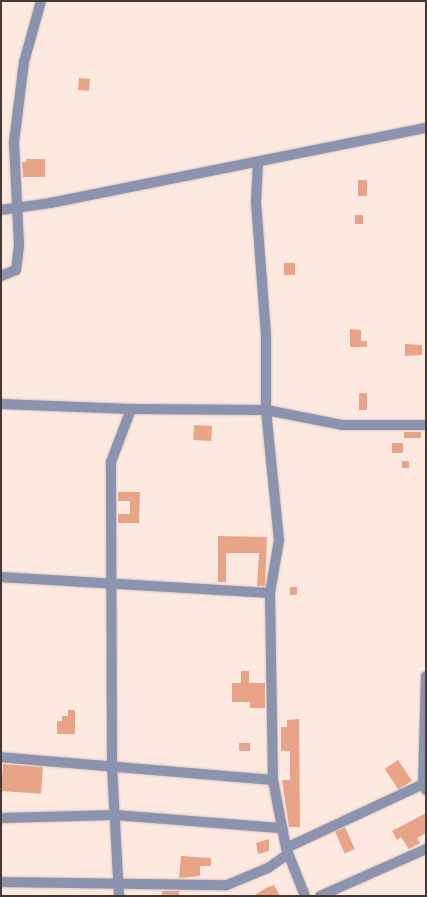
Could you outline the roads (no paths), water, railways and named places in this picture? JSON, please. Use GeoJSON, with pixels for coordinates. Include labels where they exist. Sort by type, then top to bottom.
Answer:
{"type":"FeatureCollection","features":[{"type":"Feature","properties":{"kind":"street"},"geometry":{"type":"LineString","coordinates":[[1,276],[16,270],[19,245],[15,208],[14,142],[24,62],[41,1]]}},
{"type":"Feature","properties":{"kind":"street"},"geometry":{"type":"LineString","coordinates":[[1,210],[258,162],[426,128]]}},
{"type":"Feature","properties":{"kind":"street"},"geometry":{"type":"LineString","coordinates":[[258,162],[256,202],[266,336],[266,410],[279,540],[270,593],[273,780],[287,851],[305,896]]}},
{"type":"Feature","properties":{"kind":"street"},"geometry":{"type":"LineString","coordinates":[[1,404],[131,409],[266,410],[342,425],[426,425]]}},
{"type":"Feature","properties":{"kind":"street"},"geometry":{"type":"LineString","coordinates":[[119,896],[112,766],[111,462],[131,409]]}},
{"type":"Feature","properties":{"kind":"street"},"geometry":{"type":"LineString","coordinates":[[1,577],[270,593]]}},
{"type":"Feature","properties":{"kind":"street"},"geometry":{"type":"LineString","coordinates":[[1,882],[119,885],[227,885],[268,868],[287,851],[425,787],[426,676]]}},
{"type":"Feature","properties":{"kind":"street"},"geometry":{"type":"LineString","coordinates":[[1,757],[273,780]]}},
{"type":"Feature","properties":{"kind":"street"},"geometry":{"type":"LineString","coordinates":[[1,818],[115,816],[282,828]]}},
{"type":"Feature","properties":{"kind":"street"},"geometry":{"type":"LineString","coordinates":[[320,896],[426,848]]}}]}
